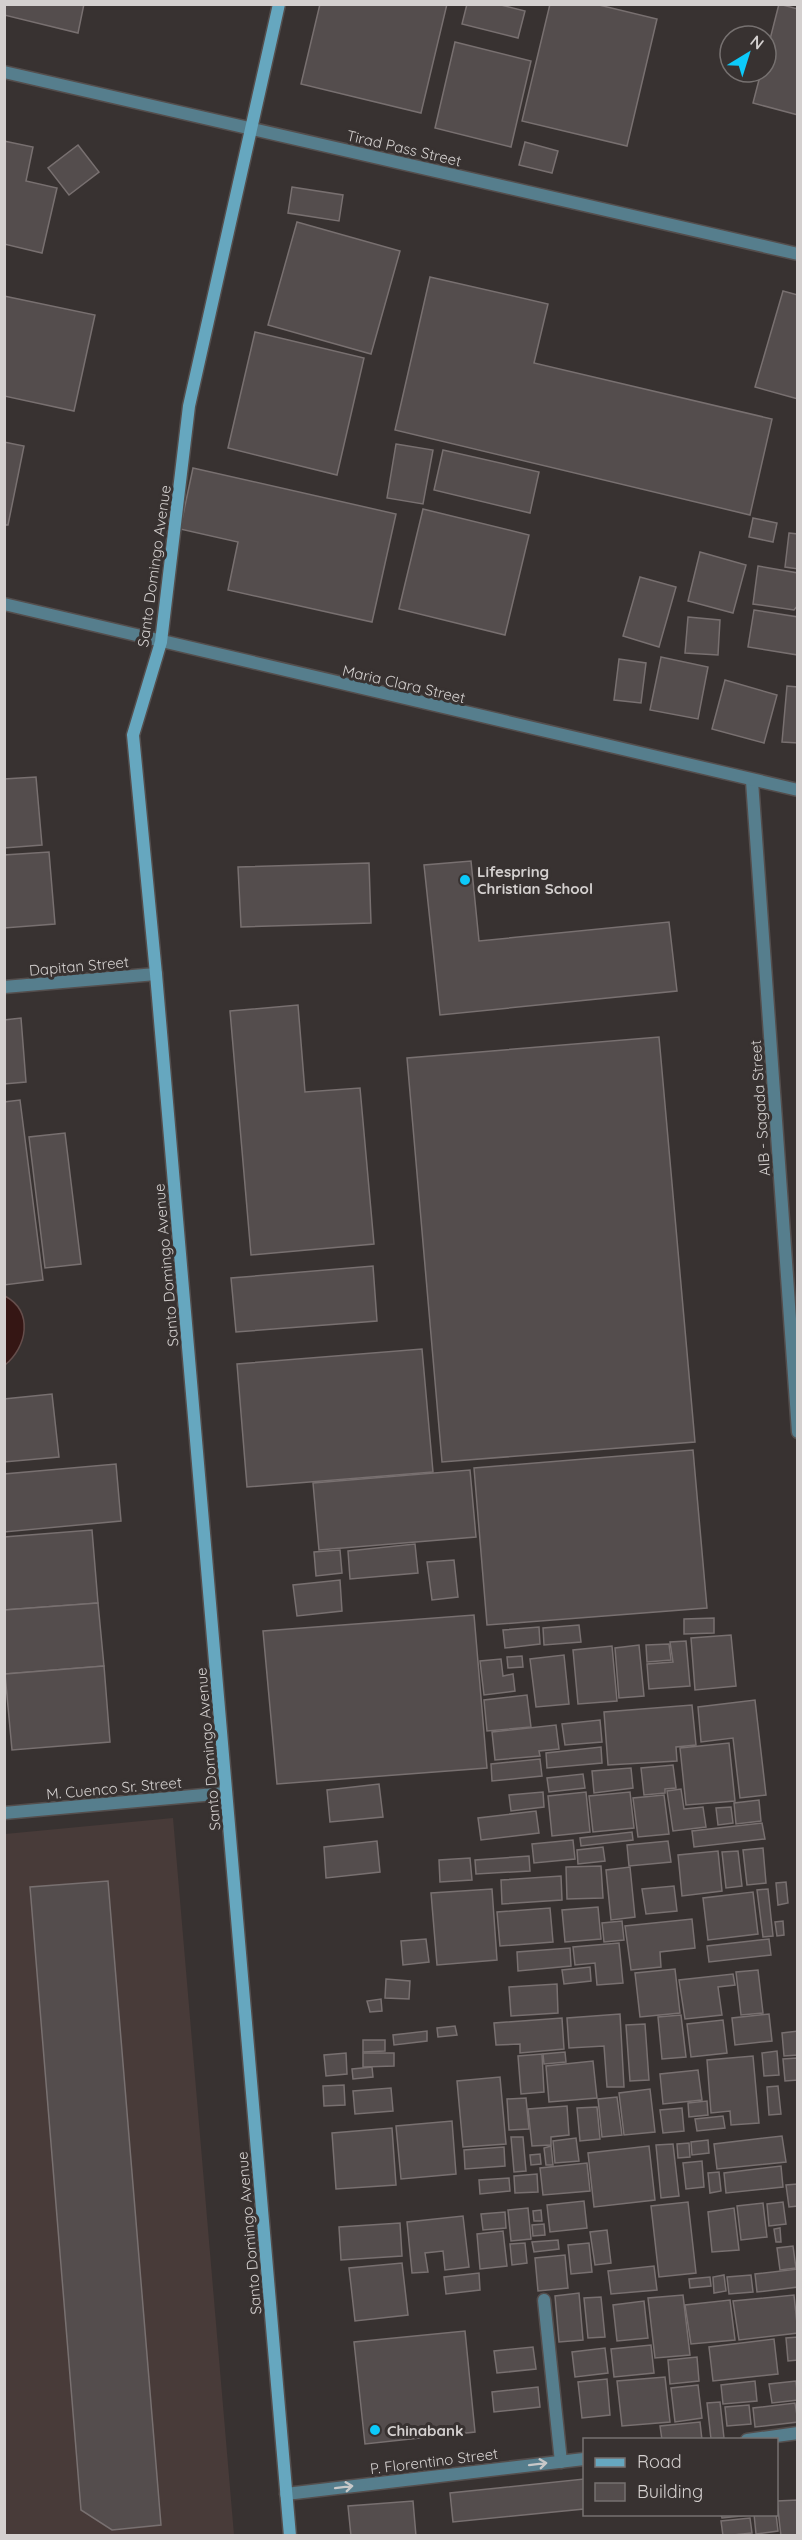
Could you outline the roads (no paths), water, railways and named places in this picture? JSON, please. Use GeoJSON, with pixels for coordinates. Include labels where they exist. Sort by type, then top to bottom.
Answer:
{"type":"FeatureCollection","features":[{"type":"Feature","properties":{"kind":"main road","name":"Santo Domingo Avenue"},"geometry":{"type":"LineString","coordinates":[[279,4],[189,406],[161,642],[133,735],[156,974],[290,2535]]}},
{"type":"Feature","properties":{"kind":"street","name":"Tirad Pass Street"},"geometry":{"type":"LineString","coordinates":[[4,72],[798,254]]}},
{"type":"Feature","properties":{"kind":"street","name":"Maria Clara Street"},"geometry":{"type":"LineString","coordinates":[[4,604],[798,790]]}},
{"type":"Feature","properties":{"kind":"street","name":"AIB - Sagada Street"},"geometry":{"type":"LineString","coordinates":[[752,781],[798,1432]]}},
{"type":"Feature","properties":{"kind":"street","name":"Dapitan Street"},"geometry":{"type":"LineString","coordinates":[[4,987],[156,974]]}},
{"type":"Feature","properties":{"kind":"street","name":"M. Cuenco Sr. Street"},"geometry":{"type":"LineString","coordinates":[[4,1813],[226,1793]]}},
{"type":"Feature","properties":{"kind":"street"},"geometry":{"type":"LineString","coordinates":[[544,2300],[561,2462]]}},
{"type":"Feature","properties":{"kind":"street"},"geometry":{"type":"LineString","coordinates":[[756,2438],[798,2433]]}},
{"type":"Feature","properties":{"kind":"street","name":"P. Florentino Street"},"geometry":{"type":"LineString","coordinates":[[286,2494],[583,2459]]}},
{"type":"Feature","properties":{"kind":"place","name":"Lifespring Christian School"},"geometry":{"type":"Point","coordinates":[465,880]}},
{"type":"Feature","properties":{"kind":"place","name":"Chinabank"},"geometry":{"type":"Point","coordinates":[375,2430]}}]}
